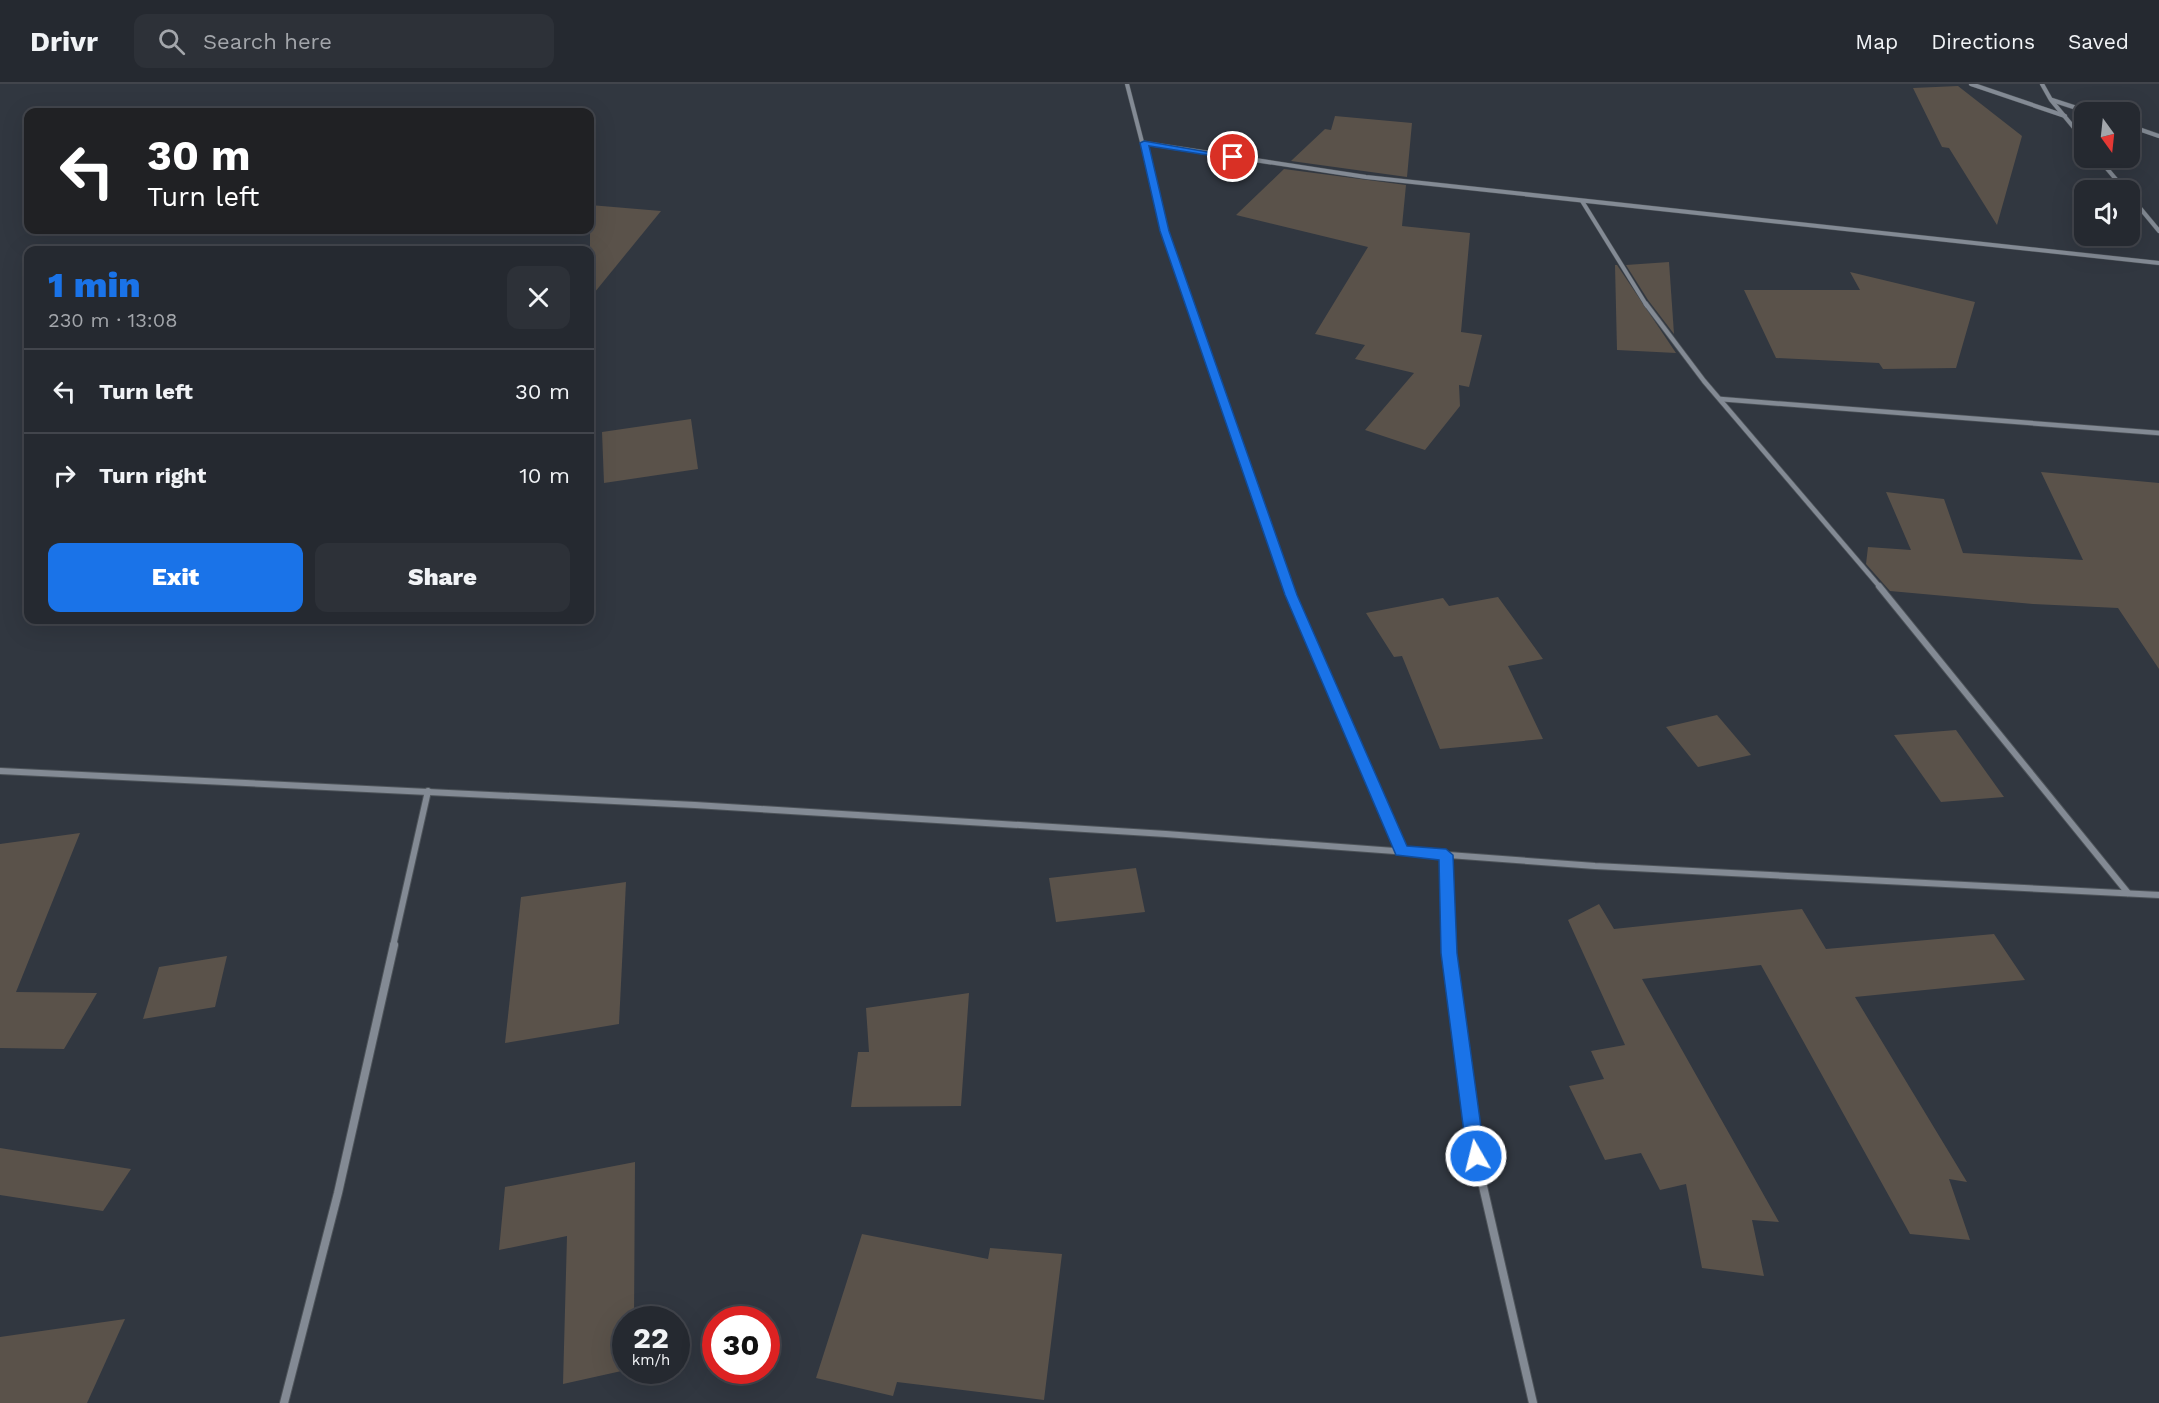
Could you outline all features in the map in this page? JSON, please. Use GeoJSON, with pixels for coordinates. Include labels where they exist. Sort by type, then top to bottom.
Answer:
{"type":"FeatureCollection","features":[{"type":"Feature","properties":{"kind":"street"},"geometry":{"type":"LineString","coordinates":[[1127,84],[1165,231],[1291,595],[1402,851]]}},
{"type":"Feature","properties":{"kind":"street"},"geometry":{"type":"LineString","coordinates":[[1971,84],[2065,116]]}},
{"type":"Feature","properties":{"kind":"street"},"geometry":{"type":"LineString","coordinates":[[2042,84],[2051,100],[2074,127]]}},
{"type":"Feature","properties":{"kind":"street"},"geometry":{"type":"LineString","coordinates":[[2051,100],[2074,107]]}},
{"type":"Feature","properties":{"kind":"street"},"geometry":{"type":"LineString","coordinates":[[2140,129],[2159,136]]}},
{"type":"Feature","properties":{"kind":"street"},"geometry":{"type":"LineString","coordinates":[[1144,143],[1366,177],[2159,263]]}},
{"type":"Feature","properties":{"kind":"street"},"geometry":{"type":"LineString","coordinates":[[2107,168],[2117,180]]}},
{"type":"Feature","properties":{"kind":"street"},"geometry":{"type":"LineString","coordinates":[[1582,201],[1634,288],[1720,399],[1915,628],[2128,893]]}},
{"type":"Feature","properties":{"kind":"street"},"geometry":{"type":"LineString","coordinates":[[2140,208],[2159,231]]}},
{"type":"Feature","properties":{"kind":"street"},"geometry":{"type":"LineString","coordinates":[[1720,399],[2159,433]]}},
{"type":"Feature","properties":{"kind":"street"},"geometry":{"type":"LineString","coordinates":[[0,771],[428,791],[1119,831],[1594,866],[2159,895]]}},
{"type":"Feature","properties":{"kind":"street"},"geometry":{"type":"LineString","coordinates":[[284,1403],[338,1193],[428,791]]}},
{"type":"Feature","properties":{"kind":"street"},"geometry":{"type":"LineString","coordinates":[[1446,855],[1449,953],[1476,1156],[1533,1403]]}},
{"type":"Feature","properties":{"kind":"building"},"geometry":{"type":"Polygon","coordinates":[[[1958,86],[2022,136],[1997,225],[1949,148],[1942,147],[1913,88],[1958,86]]]}},
{"type":"Feature","properties":{"kind":"building"},"geometry":{"type":"Polygon","coordinates":[[[1335,116],[1412,123],[1407,177],[1291,161],[1325,129],[1331,130],[1335,116]]]}},
{"type":"Feature","properties":{"kind":"building"},"geometry":{"type":"Polygon","coordinates":[[[1284,169],[1406,185],[1402,226],[1470,233],[1461,332],[1482,335],[1469,387],[1459,385],[1460,406],[1425,450],[1365,430],[1414,373],[1355,359],[1365,345],[1315,334],[1368,247],[1236,215],[1284,169]]]}},
{"type":"Feature","properties":{"kind":"building"},"geometry":{"type":"Polygon","coordinates":[[[594,205],[661,211],[594,293],[594,246],[590,246],[590,234],[594,234],[594,205]]]}},
{"type":"Feature","properties":{"kind":"building"},"geometry":{"type":"Polygon","coordinates":[[[1669,262],[1674,334],[1648,300],[1626,265],[1669,262]]]}},
{"type":"Feature","properties":{"kind":"building"},"geometry":{"type":"Polygon","coordinates":[[[1615,265],[1617,265],[1676,353],[1617,350],[1615,265]]]}},
{"type":"Feature","properties":{"kind":"building"},"geometry":{"type":"Polygon","coordinates":[[[1850,272],[1975,302],[1956,368],[1883,369],[1879,363],[1776,358],[1744,290],[1860,290],[1850,272]]]}},
{"type":"Feature","properties":{"kind":"building"},"geometry":{"type":"Polygon","coordinates":[[[691,419],[698,469],[604,483],[602,432],[691,419]]]}},
{"type":"Feature","properties":{"kind":"building"},"geometry":{"type":"Polygon","coordinates":[[[2041,472],[2159,483],[2159,669],[2118,608],[2033,604],[1890,591],[1866,564],[1868,547],[1911,550],[1886,492],[1944,499],[1963,553],[2083,560],[2041,472]]]}},
{"type":"Feature","properties":{"kind":"building"},"geometry":{"type":"Polygon","coordinates":[[[1498,597],[1543,659],[1508,666],[1543,739],[1440,749],[1402,656],[1394,657],[1366,613],[1443,598],[1449,606],[1498,597]]]}},
{"type":"Feature","properties":{"kind":"building"},"geometry":{"type":"Polygon","coordinates":[[[1717,715],[1751,755],[1698,767],[1666,727],[1717,715]]]}},
{"type":"Feature","properties":{"kind":"building"},"geometry":{"type":"Polygon","coordinates":[[[1956,730],[2004,797],[1941,802],[1894,735],[1956,730]]]}},
{"type":"Feature","properties":{"kind":"building"},"geometry":{"type":"Polygon","coordinates":[[[80,833],[16,992],[97,993],[64,1049],[0,1048],[0,844],[80,833]]]}},
{"type":"Feature","properties":{"kind":"building"},"geometry":{"type":"Polygon","coordinates":[[[1136,868],[1145,912],[1056,922],[1049,878],[1136,868]]]}},
{"type":"Feature","properties":{"kind":"building"},"geometry":{"type":"Polygon","coordinates":[[[626,882],[619,1024],[505,1043],[521,897],[626,882]]]}},
{"type":"Feature","properties":{"kind":"building"},"geometry":{"type":"Polygon","coordinates":[[[1599,904],[1614,929],[1802,909],[1826,949],[1994,934],[2025,980],[1855,997],[1967,1182],[1949,1179],[1970,1240],[1910,1234],[1761,965],[1642,979],[1779,1222],[1752,1220],[1764,1276],[1702,1268],[1686,1184],[1660,1190],[1641,1153],[1605,1160],[1569,1086],[1604,1079],[1591,1051],[1625,1045],[1568,920],[1599,904]]]}},
{"type":"Feature","properties":{"kind":"building"},"geometry":{"type":"Polygon","coordinates":[[[227,956],[215,1007],[143,1019],[159,967],[227,956]]]}},
{"type":"Feature","properties":{"kind":"building"},"geometry":{"type":"Polygon","coordinates":[[[969,993],[961,1106],[851,1107],[858,1052],[869,1052],[866,1008],[969,993]]]}},
{"type":"Feature","properties":{"kind":"building"},"geometry":{"type":"Polygon","coordinates":[[[0,1148],[131,1169],[103,1211],[0,1195],[0,1148]]]}},
{"type":"Feature","properties":{"kind":"building"},"geometry":{"type":"Polygon","coordinates":[[[635,1162],[634,1306],[612,1306],[612,1373],[563,1384],[567,1236],[499,1250],[505,1187],[635,1162]]]}},
{"type":"Feature","properties":{"kind":"building"},"geometry":{"type":"Polygon","coordinates":[[[862,1234],[988,1259],[990,1248],[1062,1254],[1044,1400],[897,1382],[893,1396],[816,1378],[862,1234]]]}},
{"type":"Feature","properties":{"kind":"building"},"geometry":{"type":"Polygon","coordinates":[[[125,1319],[87,1403],[0,1403],[0,1337],[125,1319]]]}},
{"type":"Feature","properties":{"kind":"route"},"geometry":{"type":"LineString","coordinates":[[1233,157],[1144,143],[1165,231],[1291,595],[1402,851],[1446,855],[1449,953],[1476,1156]]}}]}
